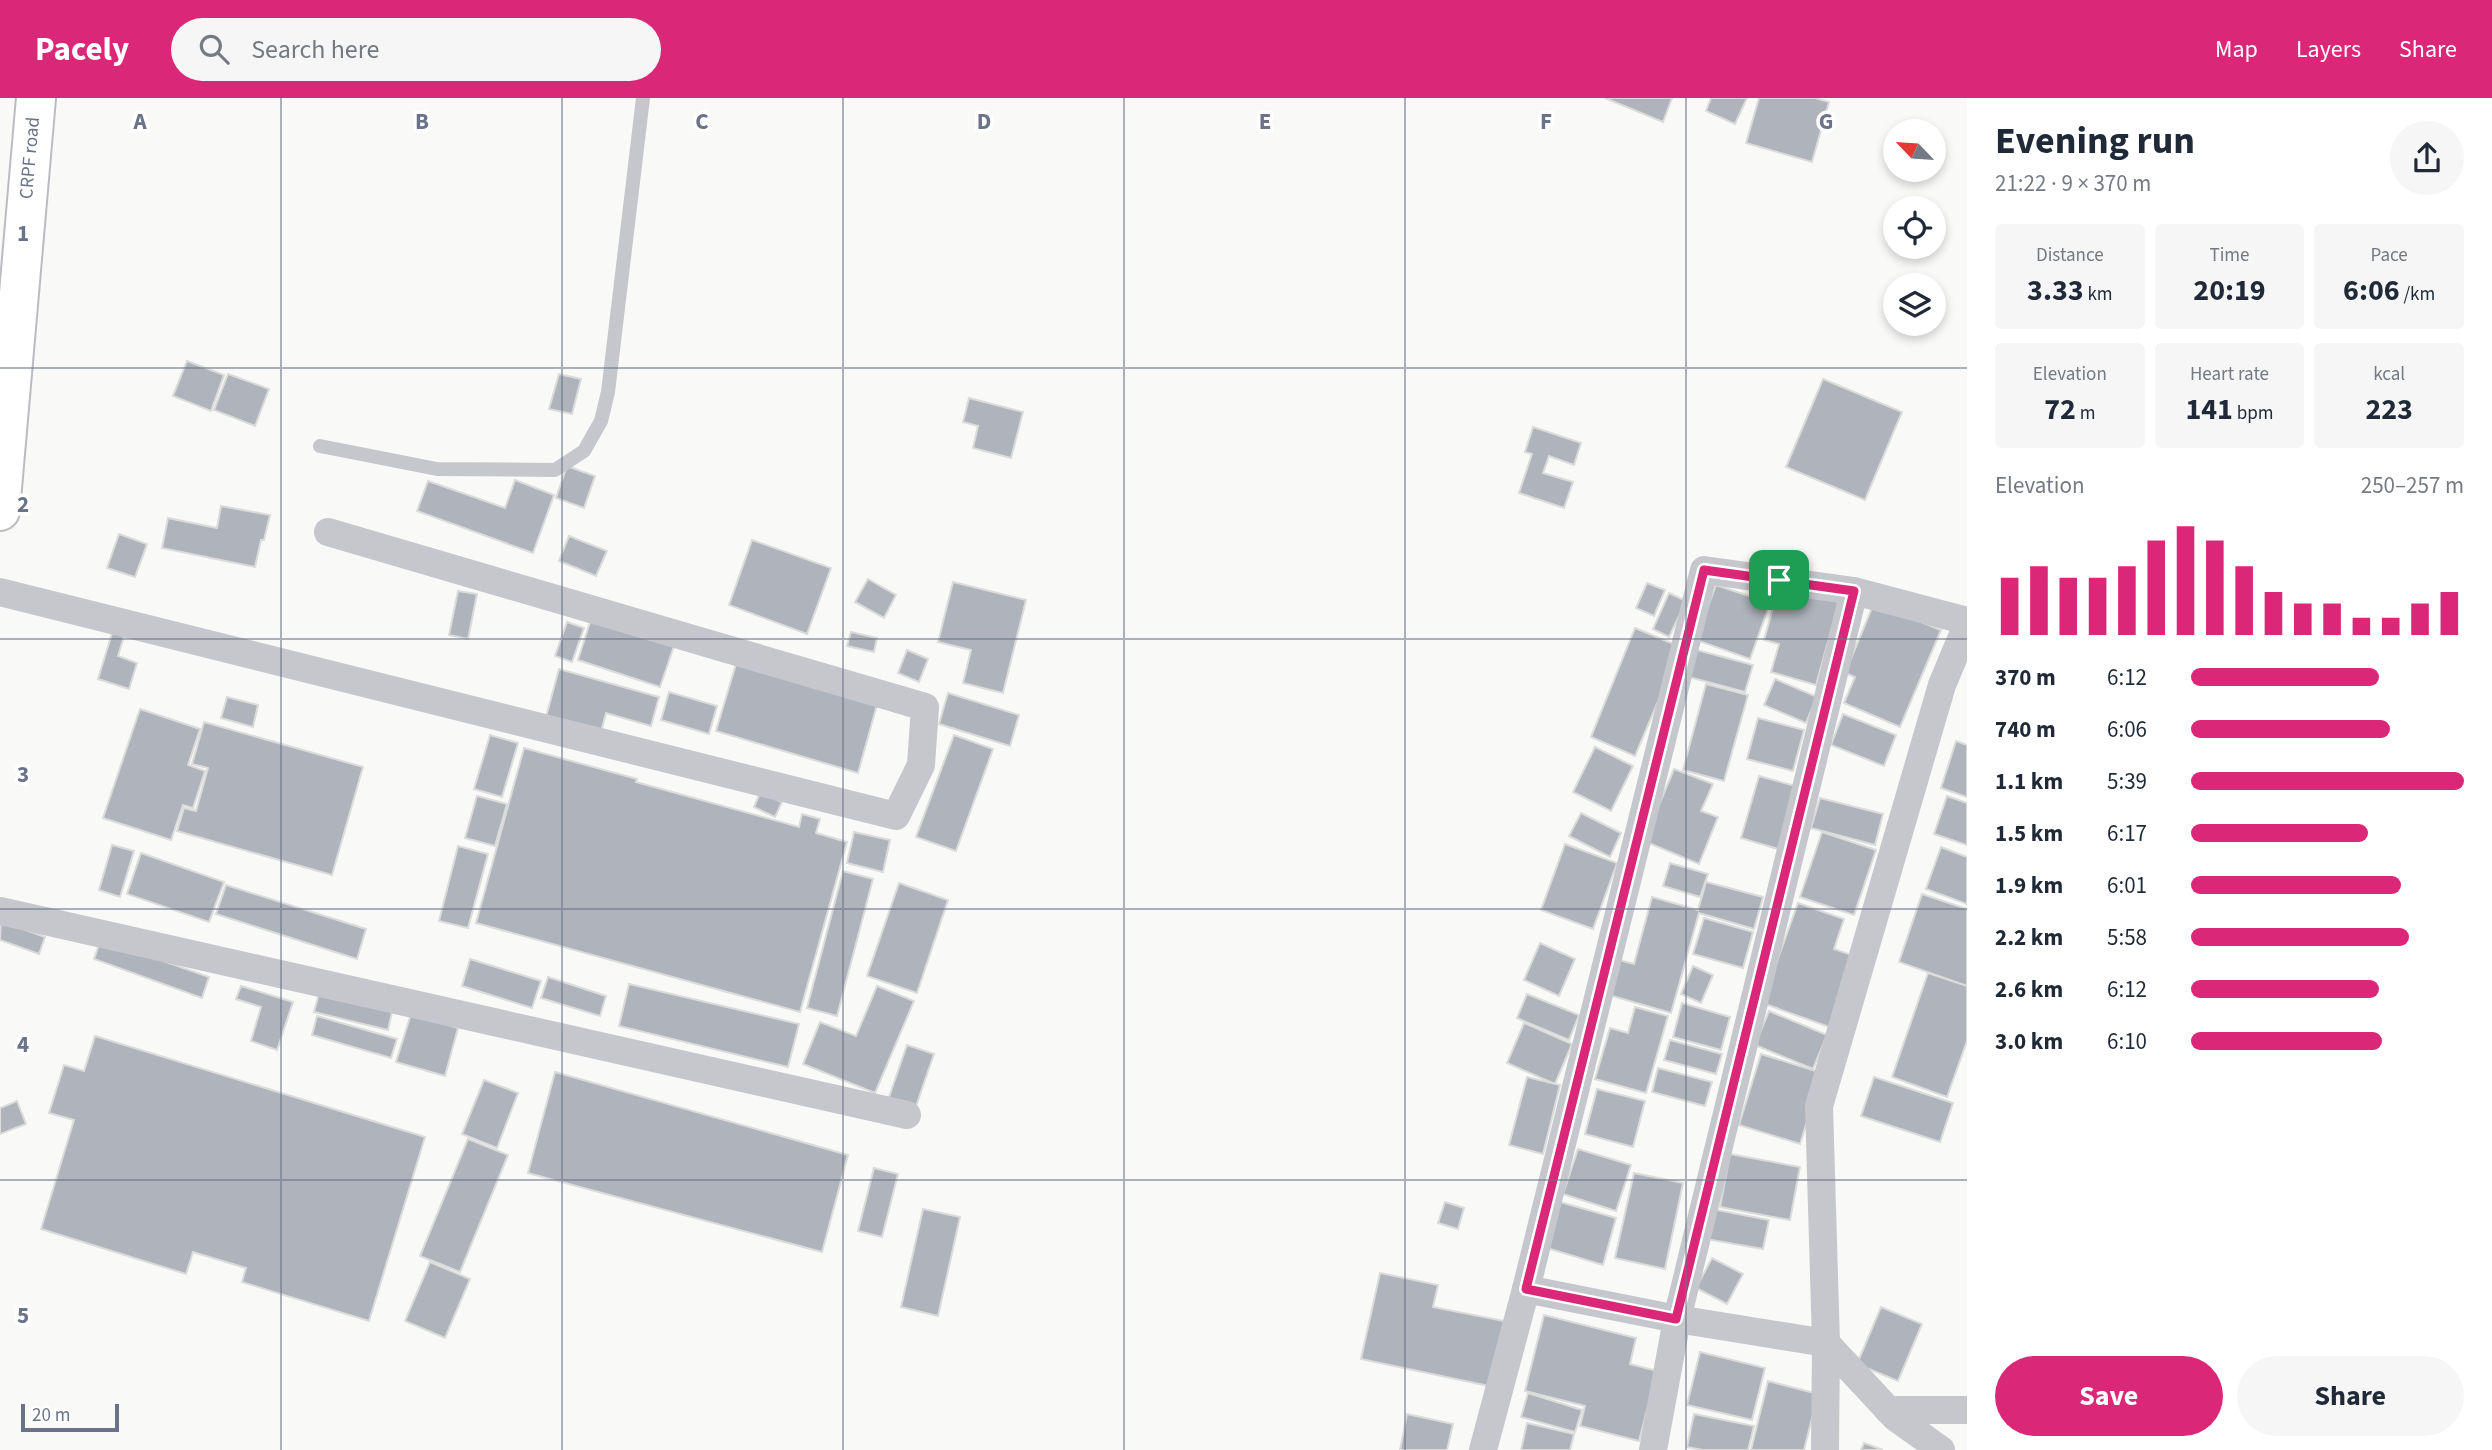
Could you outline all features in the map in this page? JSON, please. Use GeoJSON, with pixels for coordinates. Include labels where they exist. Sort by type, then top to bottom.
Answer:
{"type":"FeatureCollection","features":[{"type":"Feature","properties":{"kind":"street","name":"CRPF road"},"geometry":{"type":"LineString","coordinates":[[0,511],[36,98]]}},
{"type":"Feature","properties":{"kind":"street"},"geometry":{"type":"LineString","coordinates":[[0,592],[896,816],[920,765],[925,707],[328,532]]}},
{"type":"Feature","properties":{"kind":"street"},"geometry":{"type":"LineString","coordinates":[[1483,1450],[1526,1289],[1704,570],[1854,591],[1967,623],[1942,685],[1819,1106],[1826,1343],[1825,1450]]}},
{"type":"Feature","properties":{"kind":"street"},"geometry":{"type":"LineString","coordinates":[[1653,1450],[1676,1319],[1854,591]]}},
{"type":"Feature","properties":{"kind":"street"},"geometry":{"type":"LineString","coordinates":[[0,911],[907,1115]]}},
{"type":"Feature","properties":{"kind":"street"},"geometry":{"type":"LineString","coordinates":[[1526,1289],[1676,1319],[1826,1343],[1888,1410],[1941,1450]]}},
{"type":"Feature","properties":{"kind":"street"},"geometry":{"type":"LineString","coordinates":[[1888,1410],[1967,1409]]}},
{"type":"Feature","properties":{"kind":"lane"},"geometry":{"type":"LineString","coordinates":[[320,446],[438,469],[555,470],[584,452],[601,421],[608,392],[643,98]]}},
{"type":"Feature","properties":{"kind":"building"},"geometry":{"type":"Polygon","coordinates":[[[1605,98],[1672,98],[1663,122],[1605,98]]]}},
{"type":"Feature","properties":{"kind":"building"},"geometry":{"type":"Polygon","coordinates":[[[1711,98],[1747,98],[1735,124],[1706,111],[1711,98]]]}},
{"type":"Feature","properties":{"kind":"building"},"geometry":{"type":"Polygon","coordinates":[[[1759,98],[1815,98],[1829,102],[1812,162],[1746,143],[1759,98]]]}},
{"type":"Feature","properties":{"kind":"building"},"geometry":{"type":"Polygon","coordinates":[[[187,361],[224,375],[211,411],[173,396],[187,361]]]}},
{"type":"Feature","properties":{"kind":"building"},"geometry":{"type":"Polygon","coordinates":[[[228,374],[269,389],[255,426],[214,410],[228,374]]]}},
{"type":"Feature","properties":{"kind":"building"},"geometry":{"type":"Polygon","coordinates":[[[559,374],[581,379],[572,414],[549,409],[559,374]]]}},
{"type":"Feature","properties":{"kind":"building"},"geometry":{"type":"Polygon","coordinates":[[[1823,379],[1902,412],[1865,500],[1786,467],[1823,379]]]}},
{"type":"Feature","properties":{"kind":"building"},"geometry":{"type":"Polygon","coordinates":[[[969,398],[1023,412],[1011,458],[973,448],[978,426],[963,422],[969,398]]]}},
{"type":"Feature","properties":{"kind":"building"},"geometry":{"type":"Polygon","coordinates":[[[1533,427],[1581,443],[1574,465],[1549,456],[1543,473],[1573,482],[1564,508],[1519,493],[1532,454],[1525,452],[1533,427]]]}},
{"type":"Feature","properties":{"kind":"building"},"geometry":{"type":"Polygon","coordinates":[[[567,466],[595,476],[584,508],[556,498],[567,466]]]}},
{"type":"Feature","properties":{"kind":"building"},"geometry":{"type":"Polygon","coordinates":[[[515,480],[554,495],[533,553],[417,511],[428,481],[505,508],[515,480]]]}},
{"type":"Feature","properties":{"kind":"building"},"geometry":{"type":"Polygon","coordinates":[[[221,506],[270,515],[255,567],[162,548],[168,518],[217,528],[221,506]]]}},
{"type":"Feature","properties":{"kind":"building"},"geometry":{"type":"Polygon","coordinates":[[[119,534],[147,544],[135,577],[107,568],[119,534]]]}},
{"type":"Feature","properties":{"kind":"building"},"geometry":{"type":"Polygon","coordinates":[[[569,536],[607,551],[596,576],[559,561],[569,536]]]}},
{"type":"Feature","properties":{"kind":"building"},"geometry":{"type":"Polygon","coordinates":[[[752,540],[831,568],[807,634],[729,605],[752,540]]]}},
{"type":"Feature","properties":{"kind":"building"},"geometry":{"type":"Polygon","coordinates":[[[868,579],[896,595],[884,618],[855,602],[868,579]]]}},
{"type":"Feature","properties":{"kind":"building"},"geometry":{"type":"Polygon","coordinates":[[[953,582],[1026,600],[1003,693],[963,683],[971,650],[938,642],[953,582]]]}},
{"type":"Feature","properties":{"kind":"building"},"geometry":{"type":"Polygon","coordinates":[[[1647,583],[1665,590],[1654,616],[1636,608],[1647,583]]]}},
{"type":"Feature","properties":{"kind":"building"},"geometry":{"type":"Polygon","coordinates":[[[1716,585],[1770,603],[1750,659],[1696,640],[1716,585]]]}},
{"type":"Feature","properties":{"kind":"building"},"geometry":{"type":"Polygon","coordinates":[[[1779,586],[1839,602],[1816,685],[1771,672],[1779,644],[1764,640],[1779,586]]]}},
{"type":"Feature","properties":{"kind":"building"},"geometry":{"type":"Polygon","coordinates":[[[458,591],[477,594],[468,639],[449,635],[458,591]]]}},
{"type":"Feature","properties":{"kind":"building"},"geometry":{"type":"Polygon","coordinates":[[[1669,593],[1686,601],[1669,637],[1653,629],[1669,593]]]}},
{"type":"Feature","properties":{"kind":"building"},"geometry":{"type":"Polygon","coordinates":[[[1874,603],[1941,630],[1900,727],[1844,703],[1855,677],[1845,673],[1874,603]]]}},
{"type":"Feature","properties":{"kind":"building"},"geometry":{"type":"Polygon","coordinates":[[[593,613],[676,640],[660,687],[578,660],[593,613]]]}},
{"type":"Feature","properties":{"kind":"building"},"geometry":{"type":"Polygon","coordinates":[[[567,622],[584,628],[572,662],[555,656],[567,622]]]}},
{"type":"Feature","properties":{"kind":"building"},"geometry":{"type":"Polygon","coordinates":[[[1635,628],[1681,647],[1635,756],[1591,737],[1635,628]]]}},
{"type":"Feature","properties":{"kind":"building"},"geometry":{"type":"Polygon","coordinates":[[[113,630],[125,633],[118,656],[137,663],[129,689],[98,679],[113,630]]]}},
{"type":"Feature","properties":{"kind":"building"},"geometry":{"type":"Polygon","coordinates":[[[851,632],[877,638],[874,652],[847,646],[851,632]]]}},
{"type":"Feature","properties":{"kind":"building"},"geometry":{"type":"Polygon","coordinates":[[[907,650],[928,659],[919,682],[898,673],[907,650]]]}},
{"type":"Feature","properties":{"kind":"building"},"geometry":{"type":"Polygon","coordinates":[[[1697,650],[1753,665],[1745,692],[1689,677],[1697,650]]]}},
{"type":"Feature","properties":{"kind":"building"},"geometry":{"type":"Polygon","coordinates":[[[736,664],[877,705],[858,773],[716,731],[736,664]]]}},
{"type":"Feature","properties":{"kind":"building"},"geometry":{"type":"Polygon","coordinates":[[[559,669],[659,697],[651,726],[606,713],[601,732],[546,717],[559,669]]]}},
{"type":"Feature","properties":{"kind":"building"},"geometry":{"type":"Polygon","coordinates":[[[1775,679],[1817,697],[1806,723],[1764,705],[1775,679]]]}},
{"type":"Feature","properties":{"kind":"building"},"geometry":{"type":"Polygon","coordinates":[[[1706,684],[1748,695],[1724,781],[1683,770],[1706,684]]]}},
{"type":"Feature","properties":{"kind":"building"},"geometry":{"type":"Polygon","coordinates":[[[669,692],[717,706],[709,734],[661,720],[669,692]]]}},
{"type":"Feature","properties":{"kind":"building"},"geometry":{"type":"Polygon","coordinates":[[[948,693],[1019,715],[1010,746],[939,724],[948,693]]]}},
{"type":"Feature","properties":{"kind":"building"},"geometry":{"type":"Polygon","coordinates":[[[227,697],[258,705],[253,727],[221,718],[227,697]]]}},
{"type":"Feature","properties":{"kind":"building"},"geometry":{"type":"Polygon","coordinates":[[[140,709],[200,729],[188,765],[205,771],[193,808],[183,805],[171,840],[103,818],[140,709]]]}},
{"type":"Feature","properties":{"kind":"building"},"geometry":{"type":"Polygon","coordinates":[[[1843,714],[1896,735],[1884,766],[1831,745],[1843,714]]]}},
{"type":"Feature","properties":{"kind":"building"},"geometry":{"type":"Polygon","coordinates":[[[1758,718],[1804,730],[1793,771],[1747,759],[1758,718]]]}},
{"type":"Feature","properties":{"kind":"building"},"geometry":{"type":"Polygon","coordinates":[[[204,722],[363,767],[332,875],[177,831],[184,808],[196,811],[208,768],[192,764],[204,722]]]}},
{"type":"Feature","properties":{"kind":"building"},"geometry":{"type":"Polygon","coordinates":[[[490,735],[518,743],[502,797],[474,789],[490,735]]]}},
{"type":"Feature","properties":{"kind":"building"},"geometry":{"type":"Polygon","coordinates":[[[954,735],[993,749],[956,851],[916,837],[954,735]]]}},
{"type":"Feature","properties":{"kind":"building"},"geometry":{"type":"Polygon","coordinates":[[[1956,741],[1967,745],[1967,797],[1941,788],[1956,741]]]}},
{"type":"Feature","properties":{"kind":"building"},"geometry":{"type":"Polygon","coordinates":[[[1595,747],[1633,766],[1611,811],[1573,792],[1595,747]]]}},
{"type":"Feature","properties":{"kind":"building"},"geometry":{"type":"Polygon","coordinates":[[[524,748],[799,827],[802,814],[820,819],[816,833],[847,842],[800,1012],[476,923],[524,748]]]}},
{"type":"Feature","properties":{"kind":"building"},"geometry":{"type":"Polygon","coordinates":[[[1674,769],[1713,784],[1701,811],[1718,817],[1699,864],[1644,841],[1674,769]]]}},
{"type":"Feature","properties":{"kind":"building"},"geometry":{"type":"Polygon","coordinates":[[[1759,776],[1795,786],[1778,849],[1741,838],[1759,776]]]}},
{"type":"Feature","properties":{"kind":"building"},"geometry":{"type":"Polygon","coordinates":[[[760,793],[782,802],[775,817],[754,807],[760,793]]]}},
{"type":"Feature","properties":{"kind":"building"},"geometry":{"type":"Polygon","coordinates":[[[477,796],[507,804],[495,846],[465,838],[477,796]]]}},
{"type":"Feature","properties":{"kind":"building"},"geometry":{"type":"Polygon","coordinates":[[[1947,796],[1967,803],[1967,845],[1934,834],[1947,796]]]}},
{"type":"Feature","properties":{"kind":"building"},"geometry":{"type":"Polygon","coordinates":[[[1820,798],[1883,814],[1875,845],[1811,828],[1820,798]]]}},
{"type":"Feature","properties":{"kind":"building"},"geometry":{"type":"Polygon","coordinates":[[[1581,813],[1621,833],[1610,857],[1569,836],[1581,813]]]}},
{"type":"Feature","properties":{"kind":"building"},"geometry":{"type":"Polygon","coordinates":[[[854,832],[890,840],[883,872],[847,863],[854,832]]]}},
{"type":"Feature","properties":{"kind":"building"},"geometry":{"type":"Polygon","coordinates":[[[1822,832],[1876,850],[1854,915],[1800,897],[1822,832]]]}},
{"type":"Feature","properties":{"kind":"building"},"geometry":{"type":"Polygon","coordinates":[[[1565,844],[1617,863],[1593,929],[1541,910],[1565,844]]]}},
{"type":"Feature","properties":{"kind":"building"},"geometry":{"type":"Polygon","coordinates":[[[112,845],[134,851],[120,897],[99,890],[112,845]]]}},
{"type":"Feature","properties":{"kind":"building"},"geometry":{"type":"Polygon","coordinates":[[[458,846],[488,854],[468,928],[439,921],[458,846]]]}},
{"type":"Feature","properties":{"kind":"building"},"geometry":{"type":"Polygon","coordinates":[[[1941,847],[1967,857],[1967,904],[1926,889],[1941,847]]]}},
{"type":"Feature","properties":{"kind":"building"},"geometry":{"type":"Polygon","coordinates":[[[141,853],[224,882],[209,922],[127,894],[141,853]]]}},
{"type":"Feature","properties":{"kind":"building"},"geometry":{"type":"Polygon","coordinates":[[[1670,863],[1708,874],[1700,897],[1663,886],[1670,863]]]}},
{"type":"Feature","properties":{"kind":"building"},"geometry":{"type":"Polygon","coordinates":[[[843,871],[873,879],[837,1016],[807,1008],[843,871]]]}},
{"type":"Feature","properties":{"kind":"building"},"geometry":{"type":"Polygon","coordinates":[[[1706,882],[1763,897],[1754,929],[1699,913],[1671,1013],[1602,993],[1612,958],[1634,964],[1652,897],[1698,910],[1706,882]]]}},
{"type":"Feature","properties":{"kind":"building"},"geometry":{"type":"Polygon","coordinates":[[[899,883],[948,900],[917,993],[867,976],[899,883]]]}},
{"type":"Feature","properties":{"kind":"building"},"geometry":{"type":"Polygon","coordinates":[[[226,885],[366,929],[357,959],[216,914],[226,885]]]}},
{"type":"Feature","properties":{"kind":"building"},"geometry":{"type":"Polygon","coordinates":[[[1922,894],[1967,909],[1967,986],[1899,962],[1922,894]]]}},
{"type":"Feature","properties":{"kind":"building"},"geometry":{"type":"Polygon","coordinates":[[[1798,903],[1844,919],[1834,949],[1860,958],[1835,1029],[1762,1003],[1798,903]]]}},
{"type":"Feature","properties":{"kind":"building"},"geometry":{"type":"Polygon","coordinates":[[[1704,918],[1753,932],[1743,968],[1693,954],[1704,918]]]}},
{"type":"Feature","properties":{"kind":"building"},"geometry":{"type":"Polygon","coordinates":[[[1,921],[45,937],[39,954],[0,940],[1,921]]]}},
{"type":"Feature","properties":{"kind":"building"},"geometry":{"type":"Polygon","coordinates":[[[101,939],[209,977],[202,998],[94,959],[101,939]]]}},
{"type":"Feature","properties":{"kind":"building"},"geometry":{"type":"Polygon","coordinates":[[[1540,943],[1575,959],[1559,996],[1524,980],[1540,943]]]}},
{"type":"Feature","properties":{"kind":"building"},"geometry":{"type":"Polygon","coordinates":[[[470,959],[541,981],[532,1008],[462,986],[470,959]]]}},
{"type":"Feature","properties":{"kind":"building"},"geometry":{"type":"Polygon","coordinates":[[[1693,966],[1713,975],[1701,1003],[1681,994],[1693,966]]]}},
{"type":"Feature","properties":{"kind":"building"},"geometry":{"type":"Polygon","coordinates":[[[1928,973],[1967,986],[1967,1041],[1947,1097],[1892,1077],[1928,973]]]}},
{"type":"Feature","properties":{"kind":"building"},"geometry":{"type":"Polygon","coordinates":[[[548,977],[606,996],[600,1016],[541,998],[548,977]]]}},
{"type":"Feature","properties":{"kind":"building"},"geometry":{"type":"Polygon","coordinates":[[[629,984],[799,1024],[788,1067],[619,1026],[629,984]]]}},
{"type":"Feature","properties":{"kind":"building"},"geometry":{"type":"Polygon","coordinates":[[[241,986],[293,1002],[277,1050],[251,1041],[261,1007],[236,999],[241,986]]]}},
{"type":"Feature","properties":{"kind":"building"},"geometry":{"type":"Polygon","coordinates":[[[321,986],[394,1003],[388,1030],[314,1012],[321,986]]]}},
{"type":"Feature","properties":{"kind":"building"},"geometry":{"type":"Polygon","coordinates":[[[877,986],[914,1001],[875,1093],[803,1064],[820,1022],[856,1036],[877,986]]]}},
{"type":"Feature","properties":{"kind":"building"},"geometry":{"type":"Polygon","coordinates":[[[1527,994],[1579,1015],[1569,1040],[1517,1018],[1527,994]]]}},
{"type":"Feature","properties":{"kind":"building"},"geometry":{"type":"Polygon","coordinates":[[[1682,1003],[1730,1017],[1721,1050],[1673,1037],[1682,1003]]]}},
{"type":"Feature","properties":{"kind":"building"},"geometry":{"type":"Polygon","coordinates":[[[1635,1007],[1668,1016],[1646,1093],[1595,1079],[1610,1028],[1628,1033],[1635,1007]]]}},
{"type":"Feature","properties":{"kind":"building"},"geometry":{"type":"Polygon","coordinates":[[[1769,1011],[1827,1035],[1813,1069],[1755,1045],[1769,1011]]]}},
{"type":"Feature","properties":{"kind":"building"},"geometry":{"type":"Polygon","coordinates":[[[411,1014],[458,1028],[445,1076],[396,1062],[411,1014]]]}},
{"type":"Feature","properties":{"kind":"building"},"geometry":{"type":"Polygon","coordinates":[[[317,1016],[397,1039],[391,1058],[312,1035],[317,1016]]]}},
{"type":"Feature","properties":{"kind":"building"},"geometry":{"type":"Polygon","coordinates":[[[1524,1023],[1572,1044],[1555,1084],[1507,1063],[1524,1023]]]}},
{"type":"Feature","properties":{"kind":"building"},"geometry":{"type":"Polygon","coordinates":[[[95,1036],[425,1137],[369,1321],[242,1282],[246,1268],[193,1252],[186,1274],[41,1229],[74,1120],[49,1113],[64,1065],[84,1071],[95,1036]]]}},
{"type":"Feature","properties":{"kind":"building"},"geometry":{"type":"Polygon","coordinates":[[[1670,1040],[1722,1054],[1716,1074],[1664,1060],[1670,1040]]]}},
{"type":"Feature","properties":{"kind":"building"},"geometry":{"type":"Polygon","coordinates":[[[907,1045],[934,1054],[914,1112],[887,1103],[907,1045]]]}},
{"type":"Feature","properties":{"kind":"building"},"geometry":{"type":"Polygon","coordinates":[[[1761,1054],[1822,1073],[1800,1144],[1739,1125],[1761,1054]]]}},
{"type":"Feature","properties":{"kind":"building"},"geometry":{"type":"Polygon","coordinates":[[[1658,1068],[1712,1082],[1705,1106],[1652,1092],[1658,1068]]]}},
{"type":"Feature","properties":{"kind":"building"},"geometry":{"type":"Polygon","coordinates":[[[555,1072],[848,1155],[822,1252],[528,1173],[555,1072]]]}},
{"type":"Feature","properties":{"kind":"building"},"geometry":{"type":"Polygon","coordinates":[[[1527,1077],[1560,1085],[1543,1154],[1509,1145],[1527,1077]]]}},
{"type":"Feature","properties":{"kind":"building"},"geometry":{"type":"Polygon","coordinates":[[[1874,1077],[1953,1103],[1940,1142],[1861,1116],[1874,1077]]]}},
{"type":"Feature","properties":{"kind":"building"},"geometry":{"type":"Polygon","coordinates":[[[484,1080],[518,1093],[497,1148],[462,1134],[484,1080]]]}},
{"type":"Feature","properties":{"kind":"building"},"geometry":{"type":"Polygon","coordinates":[[[1597,1089],[1645,1101],[1633,1147],[1585,1134],[1597,1089]]]}},
{"type":"Feature","properties":{"kind":"building"},"geometry":{"type":"Polygon","coordinates":[[[17,1101],[26,1124],[0,1134],[0,1108],[17,1101]]]}},
{"type":"Feature","properties":{"kind":"building"},"geometry":{"type":"Polygon","coordinates":[[[468,1139],[508,1155],[460,1272],[420,1256],[468,1139]]]}},
{"type":"Feature","properties":{"kind":"building"},"geometry":{"type":"Polygon","coordinates":[[[1578,1149],[1631,1165],[1616,1211],[1563,1194],[1578,1149]]]}},
{"type":"Feature","properties":{"kind":"building"},"geometry":{"type":"Polygon","coordinates":[[[1730,1154],[1800,1167],[1790,1220],[1720,1207],[1730,1154]]]}},
{"type":"Feature","properties":{"kind":"building"},"geometry":{"type":"Polygon","coordinates":[[[874,1168],[898,1174],[882,1237],[858,1231],[874,1168]]]}},
{"type":"Feature","properties":{"kind":"building"},"geometry":{"type":"Polygon","coordinates":[[[1634,1173],[1683,1183],[1665,1269],[1615,1258],[1634,1173]]]}},
{"type":"Feature","properties":{"kind":"building"},"geometry":{"type":"Polygon","coordinates":[[[1445,1202],[1464,1208],[1458,1229],[1438,1223],[1445,1202]]]}},
{"type":"Feature","properties":{"kind":"building"},"geometry":{"type":"Polygon","coordinates":[[[1560,1202],[1616,1218],[1603,1265],[1547,1248],[1560,1202]]]}},
{"type":"Feature","properties":{"kind":"building"},"geometry":{"type":"Polygon","coordinates":[[[923,1209],[960,1217],[938,1316],[901,1307],[923,1209]]]}},
{"type":"Feature","properties":{"kind":"building"},"geometry":{"type":"Polygon","coordinates":[[[1712,1209],[1769,1220],[1763,1249],[1706,1239],[1712,1209]]]}},
{"type":"Feature","properties":{"kind":"building"},"geometry":{"type":"Polygon","coordinates":[[[1712,1258],[1743,1274],[1727,1304],[1696,1288],[1712,1258]]]}},
{"type":"Feature","properties":{"kind":"building"},"geometry":{"type":"Polygon","coordinates":[[[430,1262],[470,1279],[445,1338],[405,1321],[430,1262]]]}},
{"type":"Feature","properties":{"kind":"building"},"geometry":{"type":"Polygon","coordinates":[[[1380,1273],[1438,1285],[1433,1307],[1504,1321],[1489,1386],[1361,1359],[1380,1273]]]}},
{"type":"Feature","properties":{"kind":"building"},"geometry":{"type":"Polygon","coordinates":[[[1881,1307],[1922,1324],[1898,1381],[1857,1364],[1881,1307]]]}},
{"type":"Feature","properties":{"kind":"building"},"geometry":{"type":"Polygon","coordinates":[[[1544,1315],[1636,1338],[1630,1364],[1657,1371],[1639,1441],[1580,1426],[1585,1406],[1525,1391],[1544,1315]]]}},
{"type":"Feature","properties":{"kind":"building"},"geometry":{"type":"Polygon","coordinates":[[[1700,1352],[1765,1368],[1752,1420],[1687,1405],[1700,1352]]]}},
{"type":"Feature","properties":{"kind":"building"},"geometry":{"type":"Polygon","coordinates":[[[1768,1381],[1818,1394],[1804,1450],[1751,1450],[1768,1381]]]}},
{"type":"Feature","properties":{"kind":"building"},"geometry":{"type":"Polygon","coordinates":[[[1528,1393],[1582,1410],[1575,1432],[1521,1417],[1528,1393]]]}},
{"type":"Feature","properties":{"kind":"building"},"geometry":{"type":"Polygon","coordinates":[[[1407,1414],[1453,1424],[1447,1450],[1400,1450],[1407,1414]]]}},
{"type":"Feature","properties":{"kind":"building"},"geometry":{"type":"Polygon","coordinates":[[[1694,1414],[1754,1426],[1748,1450],[1703,1450],[1687,1447],[1694,1414]]]}},
{"type":"Feature","properties":{"kind":"building"},"geometry":{"type":"Polygon","coordinates":[[[1527,1423],[1574,1434],[1570,1450],[1521,1450],[1527,1423]]]}},
{"type":"Feature","properties":{"kind":"building"},"geometry":{"type":"Polygon","coordinates":[[[1864,1443],[1883,1450],[1861,1450],[1864,1443]]]}},
{"type":"Feature","properties":{"kind":"route"},"geometry":{"type":"LineString","coordinates":[[1704,570],[1779,580],[1854,591],[1676,1319],[1526,1289],[1704,570]]}}]}
